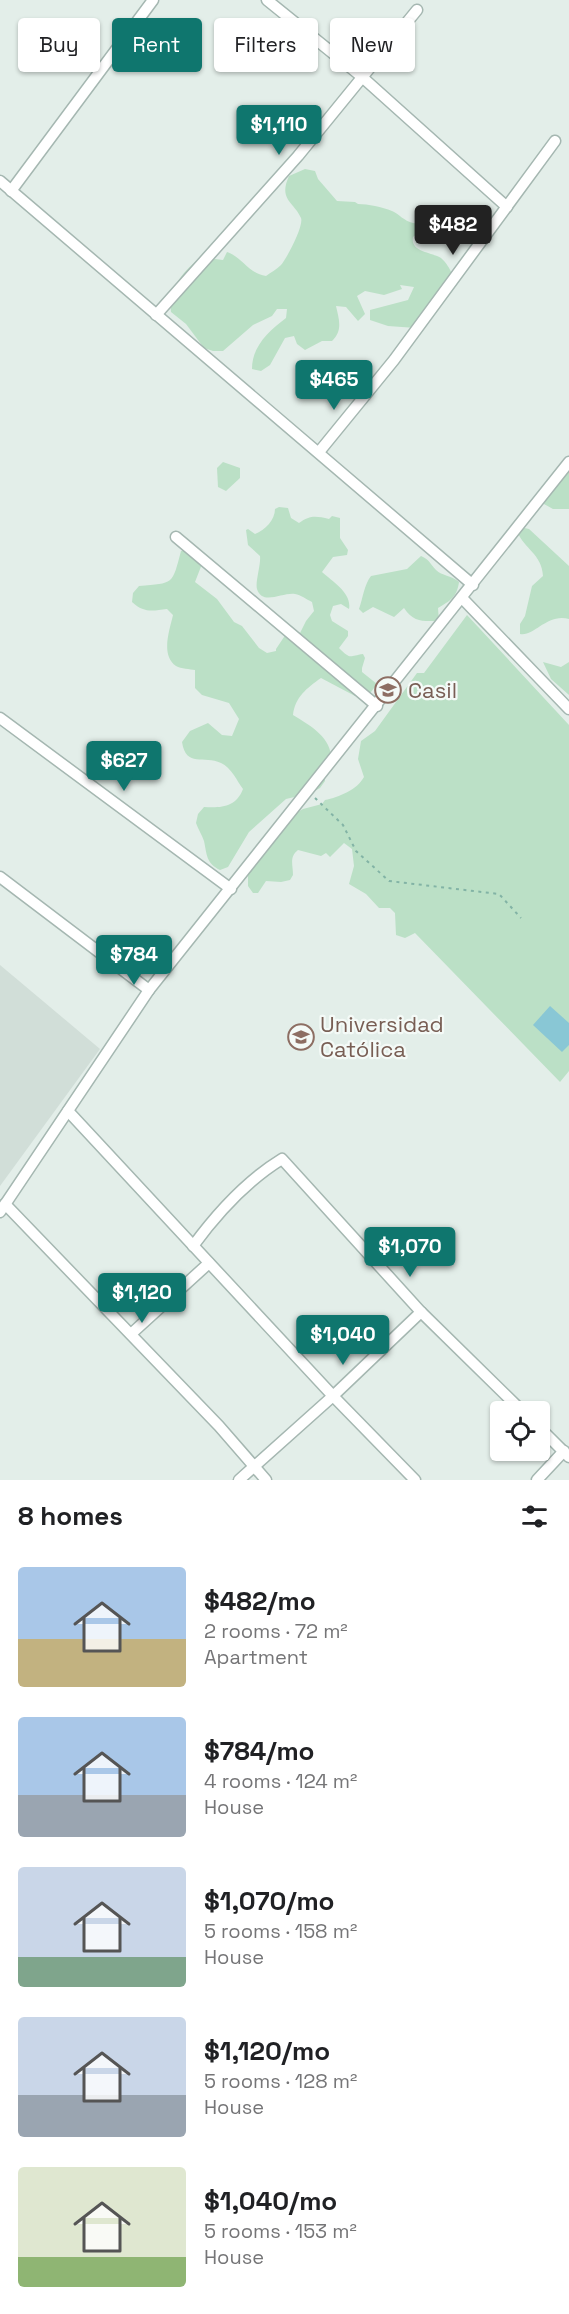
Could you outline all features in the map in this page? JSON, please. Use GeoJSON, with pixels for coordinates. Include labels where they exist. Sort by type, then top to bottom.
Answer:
{"type":"FeatureCollection","features":[{"type":"Feature","properties":{"kind":"street"},"geometry":{"type":"LineString","coordinates":[[11,191],[153,0]]}},
{"type":"Feature","properties":{"kind":"street"},"geometry":{"type":"LineString","coordinates":[[267,0],[362,76],[507,207]]}},
{"type":"Feature","properties":{"kind":"street"},"geometry":{"type":"LineString","coordinates":[[156,315],[298,156],[417,10]]}},
{"type":"Feature","properties":{"kind":"street"},"geometry":{"type":"LineString","coordinates":[[319,452],[393,360],[555,141]]}},
{"type":"Feature","properties":{"kind":"street"},"geometry":{"type":"LineString","coordinates":[[0,182],[473,585]]}},
{"type":"Feature","properties":{"kind":"street"},"geometry":{"type":"LineString","coordinates":[[266,1480],[219,1426],[131,1334],[3,1208],[149,990],[569,462]]}},
{"type":"Feature","properties":{"kind":"street"},"geometry":{"type":"LineString","coordinates":[[176,537],[376,706]]}},
{"type":"Feature","properties":{"kind":"street"},"geometry":{"type":"LineString","coordinates":[[462,598],[569,709]]}},
{"type":"Feature","properties":{"kind":"street"},"geometry":{"type":"LineString","coordinates":[[0,718],[231,889]]}},
{"type":"Feature","properties":{"kind":"street"},"geometry":{"type":"LineString","coordinates":[[0,877],[149,990]]}},
{"type":"Feature","properties":{"kind":"street"},"geometry":{"type":"LineString","coordinates":[[68,1111],[333,1396],[415,1480]]}},
{"type":"Feature","properties":{"kind":"street"},"geometry":{"type":"LineString","coordinates":[[194,1246],[217,1214],[264,1170],[282,1159],[421,1312],[512,1401]]}},
{"type":"Feature","properties":{"kind":"street"},"geometry":{"type":"LineString","coordinates":[[131,1334],[209,1263]]}},
{"type":"Feature","properties":{"kind":"street"},"geometry":{"type":"LineString","coordinates":[[239,1480],[333,1396],[421,1312]]}},
{"type":"Feature","properties":{"kind":"street"},"geometry":{"type":"LineString","coordinates":[[537,1480],[566,1454],[550,1438]]}},
{"type":"Feature","properties":{"kind":"path"},"geometry":{"type":"LineString","coordinates":[[309,791],[343,825],[356,851],[389,881],[499,894],[521,918]]}},
{"type":"Feature","properties":{"kind":"shaded area"},"geometry":{"type":"Polygon","coordinates":[[[0,965],[100,1049],[0,1186],[0,965]]]}},
{"type":"Feature","properties":{"kind":"green space"},"geometry":{"type":"Polygon","coordinates":[[[305,169],[315,171],[318,179],[337,201],[384,208],[413,223],[440,225],[444,228],[444,233],[436,238],[417,234],[413,237],[413,242],[418,249],[441,258],[452,274],[443,289],[439,288],[438,299],[416,328],[388,326],[370,320],[370,310],[408,300],[414,287],[400,285],[402,289],[384,295],[365,291],[357,296],[365,314],[358,321],[346,307],[336,306],[339,329],[332,341],[322,341],[305,350],[297,344],[294,336],[285,338],[270,365],[261,371],[252,369],[258,346],[286,318],[287,309],[277,309],[272,316],[253,325],[223,351],[213,351],[204,348],[186,324],[171,312],[173,293],[181,277],[193,263],[208,252],[215,259],[223,260],[227,252],[232,254],[260,275],[266,276],[281,265],[294,242],[301,222],[301,218],[286,196],[286,184],[289,176],[305,169]]]}},
{"type":"Feature","properties":{"kind":"green space"},"geometry":{"type":"Polygon","coordinates":[[[569,458],[569,509],[553,509],[544,504],[546,484],[569,458]]]}},
{"type":"Feature","properties":{"kind":"green space"},"geometry":{"type":"Polygon","coordinates":[[[223,462],[240,468],[240,478],[226,491],[218,487],[217,468],[223,462]]]}},
{"type":"Feature","properties":{"kind":"green space"},"geometry":{"type":"Polygon","coordinates":[[[288,508],[291,518],[299,523],[313,517],[340,518],[340,538],[348,550],[347,555],[333,557],[322,572],[345,593],[349,609],[341,604],[333,606],[330,615],[332,621],[348,631],[348,636],[339,648],[350,656],[363,654],[365,658],[362,672],[377,684],[371,692],[355,696],[321,678],[302,694],[296,703],[293,715],[317,731],[329,748],[331,755],[325,761],[325,781],[320,788],[311,793],[286,799],[249,832],[228,867],[220,870],[208,858],[196,823],[198,814],[204,807],[217,807],[232,803],[243,789],[225,765],[215,761],[192,758],[187,755],[182,742],[190,731],[208,723],[222,735],[232,736],[239,719],[229,703],[202,695],[195,688],[195,670],[178,667],[171,661],[167,642],[173,615],[167,609],[152,611],[140,608],[132,602],[133,593],[139,586],[165,583],[170,580],[176,570],[181,551],[190,549],[202,564],[195,582],[217,599],[234,622],[242,626],[259,648],[267,653],[276,651],[288,631],[300,633],[314,611],[312,602],[299,595],[290,594],[268,598],[263,597],[257,589],[260,556],[248,545],[246,530],[255,534],[262,530],[269,524],[275,509],[288,508]]]}},
{"type":"Feature","properties":{"kind":"green space"},"geometry":{"type":"Polygon","coordinates":[[[520,527],[529,529],[569,566],[569,619],[554,619],[525,634],[520,634],[520,624],[525,616],[532,586],[543,576],[540,562],[517,531],[520,527]]]}},
{"type":"Feature","properties":{"kind":"green space"},"geometry":{"type":"Polygon","coordinates":[[[421,556],[438,572],[459,582],[452,598],[438,608],[439,621],[415,619],[404,608],[394,617],[373,607],[363,613],[359,609],[365,587],[371,576],[407,569],[421,556]]]}},
{"type":"Feature","properties":{"kind":"green space"},"geometry":{"type":"Polygon","coordinates":[[[467,615],[569,725],[569,1071],[560,1082],[415,933],[405,938],[396,935],[395,913],[390,908],[379,908],[366,894],[349,884],[354,866],[352,849],[344,843],[330,857],[326,853],[321,856],[298,850],[292,858],[293,875],[290,880],[266,881],[258,893],[253,893],[248,886],[248,871],[266,853],[294,814],[322,804],[325,800],[347,792],[361,782],[364,777],[358,759],[361,741],[375,731],[417,673],[424,673],[467,615]]]}},
{"type":"Feature","properties":{"kind":"green space"},"geometry":{"type":"Polygon","coordinates":[[[543,662],[561,667],[569,662],[569,695],[551,679],[543,662]]]}},
{"type":"Feature","properties":{"kind":"water"},"geometry":{"type":"Polygon","coordinates":[[[550,1006],[569,1023],[569,1045],[562,1052],[533,1025],[550,1006]]]}},
{"type":"Feature","properties":{"kind":"place","name":"Casil"},"geometry":{"type":"Point","coordinates":[388,690]}},
{"type":"Feature","properties":{"kind":"place","name":"Universidad Católica"},"geometry":{"type":"Point","coordinates":[301,1037]}}]}
